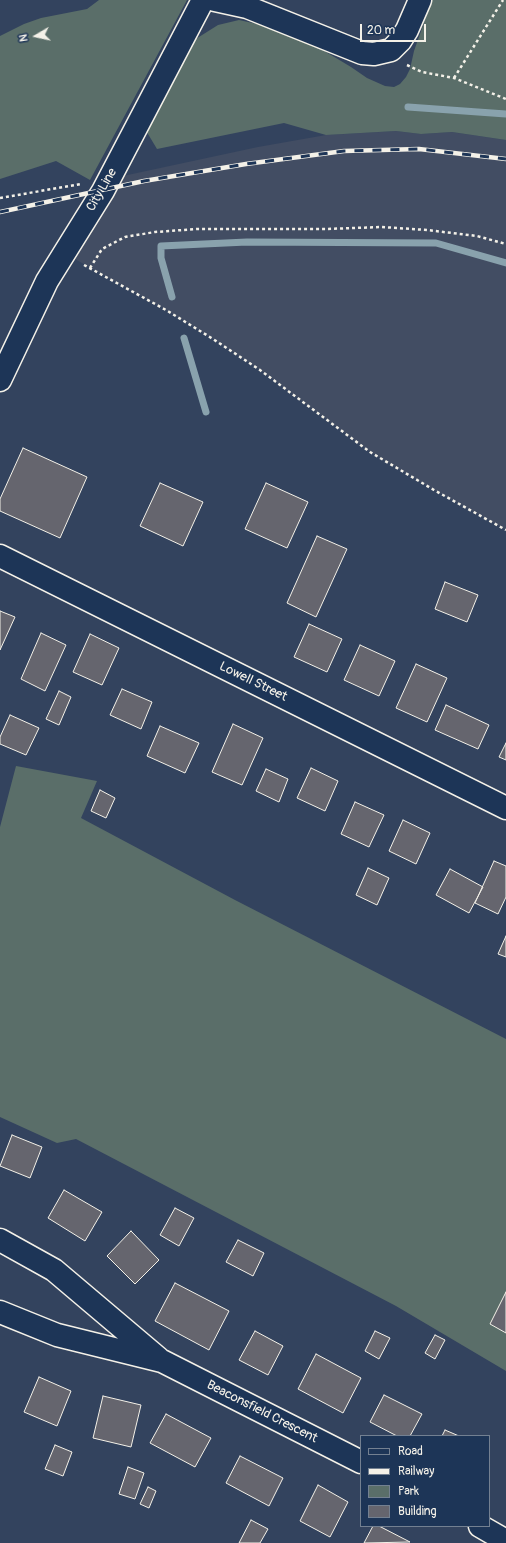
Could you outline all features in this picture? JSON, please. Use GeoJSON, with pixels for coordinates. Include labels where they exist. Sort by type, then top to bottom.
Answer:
{"type":"FeatureCollection","features":[{"type":"Feature","properties":{"kind":"street","name":"City Line"},"geometry":{"type":"LineString","coordinates":[[0,380],[47,281],[109,179],[203,0]]}},
{"type":"Feature","properties":{"kind":"street"},"geometry":{"type":"LineString","coordinates":[[215,0],[247,7],[362,53],[374,54],[391,50],[400,41],[407,30],[420,0]]}},
{"type":"Feature","properties":{"kind":"street","name":"Lowell Street"},"geometry":{"type":"LineString","coordinates":[[0,556],[506,808]]}},
{"type":"Feature","properties":{"kind":"street","name":"Beaconsfield Crescent"},"geometry":{"type":"LineString","coordinates":[[0,1240],[54,1270],[162,1361]]}},
{"type":"Feature","properties":{"kind":"street","name":"Beaconsfield Crescent"},"geometry":{"type":"LineString","coordinates":[[0,1312],[57,1335],[162,1361],[360,1461]]}},
{"type":"Feature","properties":{"kind":"street"},"geometry":{"type":"LineString","coordinates":[[482,1527],[506,1541]]}},
{"type":"Feature","properties":{"kind":"path"},"geometry":{"type":"LineString","coordinates":[[454,78],[503,0]]}},
{"type":"Feature","properties":{"kind":"path"},"geometry":{"type":"LineString","coordinates":[[382,53],[422,72],[454,78],[506,99]]}},
{"type":"Feature","properties":{"kind":"path"},"geometry":{"type":"LineString","coordinates":[[0,198],[109,179]]}},
{"type":"Feature","properties":{"kind":"path"},"geometry":{"type":"LineString","coordinates":[[90,268],[102,249],[125,237],[155,232],[197,229],[326,229],[382,227],[470,235],[506,244]]}},
{"type":"Feature","properties":{"kind":"path"},"geometry":{"type":"LineString","coordinates":[[64,253],[166,310],[213,339],[260,370],[370,452],[506,530]]}},
{"type":"Feature","properties":{"kind":"shaded area"},"geometry":{"type":"Polygon","coordinates":[[[396,131],[421,134],[452,132],[506,140],[506,530],[370,452],[260,370],[213,339],[166,310],[64,253],[109,179],[258,147],[326,135],[396,131]]]}},
{"type":"Feature","properties":{"kind":"green space"},"geometry":{"type":"Polygon","coordinates":[[[99,0],[187,0],[90,180],[56,161],[0,179],[0,36],[24,24],[41,18],[87,9],[99,0]]]}},
{"type":"Feature","properties":{"kind":"green space"},"geometry":{"type":"Polygon","coordinates":[[[432,0],[506,0],[506,140],[452,132],[421,134],[396,131],[326,135],[284,123],[157,149],[145,129],[191,42],[218,25],[239,20],[262,25],[311,43],[367,78],[385,86],[394,87],[400,84],[410,69],[414,51],[432,0]]]}},
{"type":"Feature","properties":{"kind":"green space"},"geometry":{"type":"Polygon","coordinates":[[[16,766],[97,781],[81,818],[235,900],[506,1039],[506,1371],[396,1306],[76,1139],[57,1143],[0,1117],[0,827],[16,766]]]}},
{"type":"Feature","properties":{"kind":"building"},"geometry":{"type":"Polygon","coordinates":[[[23,448],[87,477],[60,538],[0,511],[0,499],[23,448]]]}},
{"type":"Feature","properties":{"kind":"building"},"geometry":{"type":"Polygon","coordinates":[[[160,483],[203,502],[183,546],[140,526],[160,483]]]}},
{"type":"Feature","properties":{"kind":"building"},"geometry":{"type":"Polygon","coordinates":[[[266,483],[308,502],[287,548],[245,529],[266,483]]]}},
{"type":"Feature","properties":{"kind":"building"},"geometry":{"type":"Polygon","coordinates":[[[317,536],[347,549],[316,617],[287,603],[317,536]]]}},
{"type":"Feature","properties":{"kind":"building"},"geometry":{"type":"Polygon","coordinates":[[[445,582],[478,595],[467,622],[435,609],[445,582]]]}},
{"type":"Feature","properties":{"kind":"building"},"geometry":{"type":"Polygon","coordinates":[[[0,611],[15,617],[0,650],[0,611]]]}},
{"type":"Feature","properties":{"kind":"building"},"geometry":{"type":"Polygon","coordinates":[[[309,624],[342,639],[327,672],[294,657],[309,624]]]}},
{"type":"Feature","properties":{"kind":"building"},"geometry":{"type":"Polygon","coordinates":[[[41,633],[66,645],[45,691],[21,679],[41,633]]]}},
{"type":"Feature","properties":{"kind":"building"},"geometry":{"type":"Polygon","coordinates":[[[90,634],[119,648],[102,685],[73,672],[90,634]]]}},
{"type":"Feature","properties":{"kind":"building"},"geometry":{"type":"Polygon","coordinates":[[[360,645],[395,661],[379,696],[344,680],[360,645]]]}},
{"type":"Feature","properties":{"kind":"building"},"geometry":{"type":"Polygon","coordinates":[[[416,664],[447,678],[427,722],[396,708],[416,664]]]}},
{"type":"Feature","properties":{"kind":"building"},"geometry":{"type":"Polygon","coordinates":[[[122,689],[152,702],[141,729],[110,715],[122,689]]]}},
{"type":"Feature","properties":{"kind":"building"},"geometry":{"type":"Polygon","coordinates":[[[59,691],[71,697],[59,725],[46,719],[59,691]]]}},
{"type":"Feature","properties":{"kind":"building"},"geometry":{"type":"Polygon","coordinates":[[[446,705],[489,725],[478,749],[435,730],[446,705]]]}},
{"type":"Feature","properties":{"kind":"building"},"geometry":{"type":"Polygon","coordinates":[[[10,715],[39,728],[26,755],[0,744],[0,737],[10,715]]]}},
{"type":"Feature","properties":{"kind":"building"},"geometry":{"type":"Polygon","coordinates":[[[233,724],[263,738],[242,785],[212,772],[233,724]]]}},
{"type":"Feature","properties":{"kind":"building"},"geometry":{"type":"Polygon","coordinates":[[[160,726],[199,743],[185,773],[147,756],[160,726]]]}},
{"type":"Feature","properties":{"kind":"building"},"geometry":{"type":"Polygon","coordinates":[[[506,743],[506,760],[499,757],[506,743]]]}},
{"type":"Feature","properties":{"kind":"building"},"geometry":{"type":"Polygon","coordinates":[[[311,768],[338,781],[325,811],[297,798],[311,768]]]}},
{"type":"Feature","properties":{"kind":"building"},"geometry":{"type":"Polygon","coordinates":[[[266,769],[288,779],[279,802],[256,791],[266,769]]]}},
{"type":"Feature","properties":{"kind":"building"},"geometry":{"type":"Polygon","coordinates":[[[100,790],[115,798],[106,818],[91,811],[100,790]]]}},
{"type":"Feature","properties":{"kind":"building"},"geometry":{"type":"Polygon","coordinates":[[[355,802],[384,815],[369,847],[341,834],[355,802]]]}},
{"type":"Feature","properties":{"kind":"building"},"geometry":{"type":"Polygon","coordinates":[[[403,820],[430,833],[416,864],[389,851],[403,820]]]}},
{"type":"Feature","properties":{"kind":"building"},"geometry":{"type":"Polygon","coordinates":[[[494,861],[506,866],[506,897],[498,914],[475,903],[494,861]]]}},
{"type":"Feature","properties":{"kind":"building"},"geometry":{"type":"Polygon","coordinates":[[[368,868],[389,878],[377,905],[356,895],[368,868]]]}},
{"type":"Feature","properties":{"kind":"building"},"geometry":{"type":"Polygon","coordinates":[[[450,869],[483,887],[469,913],[436,895],[450,869]]]}},
{"type":"Feature","properties":{"kind":"building"},"geometry":{"type":"Polygon","coordinates":[[[506,936],[506,957],[498,954],[506,936]]]}},
{"type":"Feature","properties":{"kind":"building"},"geometry":{"type":"Polygon","coordinates":[[[12,1135],[42,1147],[30,1178],[0,1166],[12,1135]]]}},
{"type":"Feature","properties":{"kind":"building"},"geometry":{"type":"Polygon","coordinates":[[[64,1190],[102,1212],[85,1241],[48,1218],[64,1190]]]}},
{"type":"Feature","properties":{"kind":"building"},"geometry":{"type":"Polygon","coordinates":[[[175,1208],[194,1218],[179,1246],[160,1235],[175,1208]]]}},
{"type":"Feature","properties":{"kind":"building"},"geometry":{"type":"Polygon","coordinates":[[[131,1231],[159,1260],[135,1284],[107,1256],[131,1231]]]}},
{"type":"Feature","properties":{"kind":"building"},"geometry":{"type":"Polygon","coordinates":[[[238,1240],[264,1253],[253,1276],[226,1262],[238,1240]]]}},
{"type":"Feature","properties":{"kind":"building"},"geometry":{"type":"Polygon","coordinates":[[[175,1283],[229,1311],[209,1350],[155,1321],[175,1283]]]}},
{"type":"Feature","properties":{"kind":"building"},"geometry":{"type":"Polygon","coordinates":[[[506,1292],[506,1333],[490,1324],[506,1292]]]}},
{"type":"Feature","properties":{"kind":"building"},"geometry":{"type":"Polygon","coordinates":[[[255,1331],[283,1346],[268,1375],[239,1360],[255,1331]]]}},
{"type":"Feature","properties":{"kind":"building"},"geometry":{"type":"Polygon","coordinates":[[[375,1331],[390,1338],[379,1359],[365,1351],[375,1331]]]}},
{"type":"Feature","properties":{"kind":"building"},"geometry":{"type":"Polygon","coordinates":[[[435,1335],[445,1340],[435,1359],[425,1353],[435,1335]]]}},
{"type":"Feature","properties":{"kind":"building"},"geometry":{"type":"Polygon","coordinates":[[[316,1354],[361,1378],[343,1413],[298,1389],[316,1354]]]}},
{"type":"Feature","properties":{"kind":"building"},"geometry":{"type":"Polygon","coordinates":[[[39,1377],[71,1391],[57,1426],[24,1412],[39,1377]]]}},
{"type":"Feature","properties":{"kind":"building"},"geometry":{"type":"Polygon","coordinates":[[[384,1395],[422,1414],[411,1435],[395,1435],[370,1422],[384,1395]]]}},
{"type":"Feature","properties":{"kind":"building"},"geometry":{"type":"Polygon","coordinates":[[[103,1396],[141,1405],[131,1447],[93,1438],[103,1396]]]}},
{"type":"Feature","properties":{"kind":"building"},"geometry":{"type":"Polygon","coordinates":[[[166,1414],[211,1438],[195,1467],[150,1443],[166,1414]]]}},
{"type":"Feature","properties":{"kind":"building"},"geometry":{"type":"Polygon","coordinates":[[[445,1430],[457,1435],[442,1435],[445,1430]]]}},
{"type":"Feature","properties":{"kind":"building"},"geometry":{"type":"Polygon","coordinates":[[[55,1445],[72,1452],[63,1476],[45,1469],[55,1445]]]}},
{"type":"Feature","properties":{"kind":"building"},"geometry":{"type":"Polygon","coordinates":[[[240,1456],[283,1478],[269,1506],[226,1483],[240,1456]]]}},
{"type":"Feature","properties":{"kind":"building"},"geometry":{"type":"Polygon","coordinates":[[[128,1467],[144,1473],[135,1499],[119,1494],[128,1467]]]}},
{"type":"Feature","properties":{"kind":"building"},"geometry":{"type":"Polygon","coordinates":[[[318,1485],[348,1502],[330,1537],[300,1521],[318,1485]]]}},
{"type":"Feature","properties":{"kind":"building"},"geometry":{"type":"Polygon","coordinates":[[[148,1487],[156,1491],[149,1508],[140,1504],[148,1487]]]}},
{"type":"Feature","properties":{"kind":"building"},"geometry":{"type":"Polygon","coordinates":[[[251,1520],[268,1529],[260,1543],[239,1543],[251,1520]]]}},
{"type":"Feature","properties":{"kind":"building"},"geometry":{"type":"Polygon","coordinates":[[[372,1527],[381,1527],[410,1542],[364,1543],[372,1527]]]}},
{"type":"Feature","properties":{"kind":"waterway"},"geometry":{"type":"LineString","coordinates":[[408,107],[506,114]]}},
{"type":"Feature","properties":{"kind":"waterway"},"geometry":{"type":"LineString","coordinates":[[172,297],[161,258],[161,246],[247,242],[436,243],[506,263]]}},
{"type":"Feature","properties":{"kind":"waterway"},"geometry":{"type":"LineString","coordinates":[[184,338],[206,412]]}},
{"type":"Feature","properties":{"kind":"railway"},"geometry":{"type":"LineString","coordinates":[[0,212],[144,181],[246,164],[344,151],[419,149],[506,159]]}}]}
